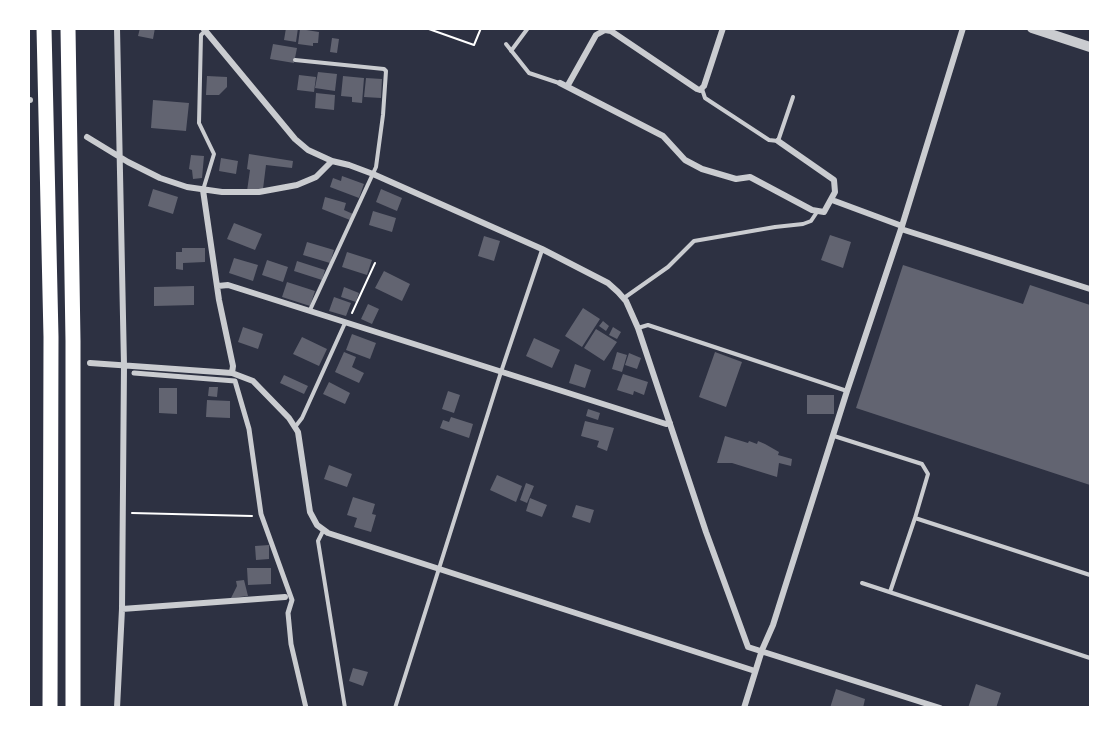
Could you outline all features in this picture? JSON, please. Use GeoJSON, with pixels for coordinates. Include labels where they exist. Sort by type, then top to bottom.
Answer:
{"type":"FeatureCollection","features":[{"type":"Feature","properties":{"kind":"highway"},"geometry":{"type":"LineString","coordinates":[[44,28],[51,337],[50,708]]}},
{"type":"Feature","properties":{"kind":"highway"},"geometry":{"type":"LineString","coordinates":[[68,28],[74,341],[73,708]]}},
{"type":"Feature","properties":{"kind":"street"},"geometry":{"type":"LineString","coordinates":[[117,28],[124,365],[122,609],[117,708]]}},
{"type":"Feature","properties":{"kind":"street"},"geometry":{"type":"LineString","coordinates":[[568,85],[596,35],[605,30],[697,89],[702,88],[723,28]]}},
{"type":"Feature","properties":{"kind":"street"},"geometry":{"type":"LineString","coordinates":[[744,708],[901,228],[963,28]]}},
{"type":"Feature","properties":{"kind":"street"},"geometry":{"type":"LineString","coordinates":[[1032,28],[1090,47]]}},
{"type":"Feature","properties":{"kind":"street"},"geometry":{"type":"LineString","coordinates":[[204,30],[295,139],[308,150],[332,161],[373,174],[542,249],[608,283],[624,298],[638,328],[746,644],[752,648],[940,708]]}},
{"type":"Feature","properties":{"kind":"street"},"geometry":{"type":"LineString","coordinates":[[560,83],[568,85],[663,136],[685,160],[702,169],[736,179],[750,177],[817,212],[824,212],[832,200],[836,187],[834,180],[778,141]]}},
{"type":"Feature","properties":{"kind":"street"},"geometry":{"type":"LineString","coordinates":[[87,137],[160,178],[203,190],[241,193],[297,185],[316,177],[332,161]]}},
{"type":"Feature","properties":{"kind":"street"},"geometry":{"type":"LineString","coordinates":[[203,190],[233,366],[232,374]]}},
{"type":"Feature","properties":{"kind":"street"},"geometry":{"type":"LineString","coordinates":[[832,200],[901,228],[1090,289]]}},
{"type":"Feature","properties":{"kind":"street"},"geometry":{"type":"LineString","coordinates":[[218,286],[228,285],[345,324],[666,424],[670,423]]}},
{"type":"Feature","properties":{"kind":"street"},"geometry":{"type":"LineString","coordinates":[[90,363],[232,374],[253,381],[295,427],[299,437],[308,504],[313,519],[323,531],[755,672]]}},
{"type":"Feature","properties":{"kind":"street"},"geometry":{"type":"LineString","coordinates":[[134,373],[235,381],[249,429],[261,514],[292,600],[288,613],[291,644],[306,708]]}},
{"type":"Feature","properties":{"kind":"street"},"geometry":{"type":"LineString","coordinates":[[122,609],[285,597]]}},
{"type":"Feature","properties":{"kind":"lane"},"geometry":{"type":"LineString","coordinates":[[511,51],[528,28]]}},
{"type":"Feature","properties":{"kind":"lane"},"geometry":{"type":"LineString","coordinates":[[203,190],[214,154],[199,123],[201,35],[204,30]]}},
{"type":"Feature","properties":{"kind":"lane"},"geometry":{"type":"LineString","coordinates":[[506,44],[529,72],[560,83]]}},
{"type":"Feature","properties":{"kind":"lane"},"geometry":{"type":"LineString","coordinates":[[295,60],[386,71],[381,136],[373,174],[309,312]]}},
{"type":"Feature","properties":{"kind":"lane"},"geometry":{"type":"LineString","coordinates":[[702,88],[705,98],[769,140],[778,141],[793,97]]}},
{"type":"Feature","properties":{"kind":"lane"},"geometry":{"type":"LineString","coordinates":[[624,298],[668,267],[694,241],[803,224],[811,221],[817,212]]}},
{"type":"Feature","properties":{"kind":"lane"},"geometry":{"type":"LineString","coordinates":[[395,708],[542,249]]}},
{"type":"Feature","properties":{"kind":"lane"},"geometry":{"type":"LineString","coordinates":[[295,427],[302,418],[345,324]]}},
{"type":"Feature","properties":{"kind":"lane"},"geometry":{"type":"LineString","coordinates":[[638,328],[648,325],[847,391]]}},
{"type":"Feature","properties":{"kind":"lane"},"geometry":{"type":"LineString","coordinates":[[834,436],[922,464],[928,474],[890,592]]}},
{"type":"Feature","properties":{"kind":"lane"},"geometry":{"type":"LineString","coordinates":[[915,518],[1090,575]]}},
{"type":"Feature","properties":{"kind":"lane"},"geometry":{"type":"LineString","coordinates":[[323,531],[318,541],[345,708]]}},
{"type":"Feature","properties":{"kind":"lane"},"geometry":{"type":"LineString","coordinates":[[862,583],[1090,658]]}},
{"type":"Feature","properties":{"kind":"path"},"geometry":{"type":"LineString","coordinates":[[426,28],[474,45],[481,28]]}},
{"type":"Feature","properties":{"kind":"path"},"geometry":{"type":"LineString","coordinates":[[345,324],[375,263]]}},
{"type":"Feature","properties":{"kind":"path"},"geometry":{"type":"LineString","coordinates":[[123,512],[255,516]]}},
{"type":"Feature","properties":{"kind":"building"},"geometry":{"type":"Polygon","coordinates":[[[140,28],[155,28],[153,39],[138,36],[140,28]]]}},
{"type":"Feature","properties":{"kind":"building"},"geometry":{"type":"Polygon","coordinates":[[[286,28],[298,28],[296,42],[284,40],[286,28]]]}},
{"type":"Feature","properties":{"kind":"building"},"geometry":{"type":"Polygon","coordinates":[[[300,29],[319,32],[318,43],[313,43],[313,46],[298,44],[300,29]]]}},
{"type":"Feature","properties":{"kind":"building"},"geometry":{"type":"Polygon","coordinates":[[[332,38],[339,39],[337,53],[330,52],[332,38]]]}},
{"type":"Feature","properties":{"kind":"building"},"geometry":{"type":"Polygon","coordinates":[[[273,44],[297,48],[294,63],[270,59],[273,44]]]}},
{"type":"Feature","properties":{"kind":"building"},"geometry":{"type":"Polygon","coordinates":[[[318,72],[337,74],[335,91],[315,88],[318,72]]]}},
{"type":"Feature","properties":{"kind":"building"},"geometry":{"type":"Polygon","coordinates":[[[299,75],[316,77],[314,92],[297,90],[299,75]]]}},
{"type":"Feature","properties":{"kind":"building"},"geometry":{"type":"Polygon","coordinates":[[[207,76],[227,77],[227,87],[219,95],[206,95],[207,76]]]}},
{"type":"Feature","properties":{"kind":"building"},"geometry":{"type":"Polygon","coordinates":[[[343,76],[364,78],[362,103],[352,102],[352,97],[341,96],[343,76]]]}},
{"type":"Feature","properties":{"kind":"building"},"geometry":{"type":"Polygon","coordinates":[[[366,78],[382,79],[381,98],[364,97],[366,78]]]}},
{"type":"Feature","properties":{"kind":"building"},"geometry":{"type":"Polygon","coordinates":[[[316,93],[335,95],[334,110],[315,108],[316,93]]]}},
{"type":"Feature","properties":{"kind":"building"},"geometry":{"type":"Polygon","coordinates":[[[153,100],[189,103],[186,131],[151,128],[153,100]]]}},
{"type":"Feature","properties":{"kind":"building"},"geometry":{"type":"Polygon","coordinates":[[[249,154],[293,161],[292,168],[266,165],[263,189],[247,191],[250,170],[247,169],[249,154]]]}},
{"type":"Feature","properties":{"kind":"building"},"geometry":{"type":"Polygon","coordinates":[[[191,155],[204,156],[202,178],[193,179],[192,170],[189,169],[191,155]]]}},
{"type":"Feature","properties":{"kind":"building"},"geometry":{"type":"Polygon","coordinates":[[[221,158],[238,161],[236,174],[219,171],[221,158]]]}},
{"type":"Feature","properties":{"kind":"building"},"geometry":{"type":"Polygon","coordinates":[[[342,176],[364,184],[359,198],[330,187],[333,178],[341,181],[342,176]]]}},
{"type":"Feature","properties":{"kind":"building"},"geometry":{"type":"Polygon","coordinates":[[[153,189],[178,197],[173,214],[148,206],[153,189]]]}},
{"type":"Feature","properties":{"kind":"building"},"geometry":{"type":"Polygon","coordinates":[[[381,189],[402,198],[397,211],[376,202],[381,189]]]}},
{"type":"Feature","properties":{"kind":"building"},"geometry":{"type":"Polygon","coordinates":[[[325,197],[346,203],[344,210],[353,214],[350,220],[322,209],[325,197]]]}},
{"type":"Feature","properties":{"kind":"building"},"geometry":{"type":"Polygon","coordinates":[[[373,211],[396,218],[392,232],[369,225],[373,211]]]}},
{"type":"Feature","properties":{"kind":"building"},"geometry":{"type":"Polygon","coordinates":[[[234,223],[262,234],[255,250],[227,239],[234,223]]]}},
{"type":"Feature","properties":{"kind":"building"},"geometry":{"type":"Polygon","coordinates":[[[830,235],[851,242],[843,268],[821,260],[830,235]]]}},
{"type":"Feature","properties":{"kind":"building"},"geometry":{"type":"Polygon","coordinates":[[[484,236],[500,241],[494,261],[478,256],[484,236]]]}},
{"type":"Feature","properties":{"kind":"building"},"geometry":{"type":"Polygon","coordinates":[[[307,242],[334,250],[330,263],[303,255],[307,242]]]}},
{"type":"Feature","properties":{"kind":"building"},"geometry":{"type":"Polygon","coordinates":[[[182,248],[205,248],[205,262],[183,263],[183,270],[176,269],[176,252],[182,252],[182,248]]]}},
{"type":"Feature","properties":{"kind":"building"},"geometry":{"type":"Polygon","coordinates":[[[347,252],[372,260],[367,275],[342,267],[347,252]]]}},
{"type":"Feature","properties":{"kind":"building"},"geometry":{"type":"Polygon","coordinates":[[[234,258],[258,265],[253,281],[229,273],[234,258]]]}},
{"type":"Feature","properties":{"kind":"building"},"geometry":{"type":"Polygon","coordinates":[[[267,260],[288,267],[283,282],[262,275],[267,260]]]}},
{"type":"Feature","properties":{"kind":"building"},"geometry":{"type":"Polygon","coordinates":[[[297,261],[325,270],[322,280],[294,271],[297,261]]]}},
{"type":"Feature","properties":{"kind":"building"},"geometry":{"type":"Polygon","coordinates":[[[903,265],[1023,304],[1030,285],[1090,305],[1090,485],[856,408],[903,265]]]}},
{"type":"Feature","properties":{"kind":"building"},"geometry":{"type":"Polygon","coordinates":[[[384,271],[410,284],[402,301],[375,288],[384,271]]]}},
{"type":"Feature","properties":{"kind":"building"},"geometry":{"type":"Polygon","coordinates":[[[287,282],[315,291],[310,306],[282,297],[287,282]]]}},
{"type":"Feature","properties":{"kind":"building"},"geometry":{"type":"Polygon","coordinates":[[[194,286],[194,305],[154,306],[154,287],[194,286]]]}},
{"type":"Feature","properties":{"kind":"building"},"geometry":{"type":"Polygon","coordinates":[[[344,287],[359,293],[356,302],[341,297],[344,287]]]}},
{"type":"Feature","properties":{"kind":"building"},"geometry":{"type":"Polygon","coordinates":[[[334,297],[351,303],[346,316],[329,311],[334,297]]]}},
{"type":"Feature","properties":{"kind":"building"},"geometry":{"type":"Polygon","coordinates":[[[368,304],[379,309],[372,324],[361,319],[368,304]]]}},
{"type":"Feature","properties":{"kind":"building"},"geometry":{"type":"Polygon","coordinates":[[[583,308],[600,319],[582,347],[565,336],[583,308]]]}},
{"type":"Feature","properties":{"kind":"building"},"geometry":{"type":"Polygon","coordinates":[[[603,321],[609,326],[606,331],[599,326],[603,321]]]}},
{"type":"Feature","properties":{"kind":"building"},"geometry":{"type":"Polygon","coordinates":[[[243,327],[263,334],[258,349],[238,342],[243,327]]]}},
{"type":"Feature","properties":{"kind":"building"},"geometry":{"type":"Polygon","coordinates":[[[613,327],[621,332],[617,339],[609,335],[613,327]]]}},
{"type":"Feature","properties":{"kind":"building"},"geometry":{"type":"Polygon","coordinates":[[[596,329],[617,342],[604,361],[584,348],[596,329]]]}},
{"type":"Feature","properties":{"kind":"building"},"geometry":{"type":"Polygon","coordinates":[[[352,334],[376,343],[370,359],[346,350],[352,334]]]}},
{"type":"Feature","properties":{"kind":"building"},"geometry":{"type":"Polygon","coordinates":[[[302,337],[327,349],[319,366],[293,354],[302,337]]]}},
{"type":"Feature","properties":{"kind":"building"},"geometry":{"type":"Polygon","coordinates":[[[534,338],[560,350],[552,368],[526,356],[534,338]]]}},
{"type":"Feature","properties":{"kind":"building"},"geometry":{"type":"Polygon","coordinates":[[[344,352],[356,357],[352,367],[364,373],[359,383],[335,372],[344,352]]]}},
{"type":"Feature","properties":{"kind":"building"},"geometry":{"type":"Polygon","coordinates":[[[617,352],[627,355],[622,372],[612,369],[617,352]]]}},
{"type":"Feature","properties":{"kind":"building"},"geometry":{"type":"Polygon","coordinates":[[[715,352],[742,362],[726,407],[699,397],[715,352]]]}},
{"type":"Feature","properties":{"kind":"building"},"geometry":{"type":"Polygon","coordinates":[[[629,353],[641,358],[637,369],[625,365],[629,353]]]}},
{"type":"Feature","properties":{"kind":"building"},"geometry":{"type":"Polygon","coordinates":[[[575,364],[591,370],[585,388],[569,383],[575,364]]]}},
{"type":"Feature","properties":{"kind":"building"},"geometry":{"type":"Polygon","coordinates":[[[623,374],[648,382],[644,395],[634,391],[633,395],[617,390],[623,374]]]}},
{"type":"Feature","properties":{"kind":"building"},"geometry":{"type":"Polygon","coordinates":[[[284,375],[308,386],[304,394],[280,383],[284,375]]]}},
{"type":"Feature","properties":{"kind":"building"},"geometry":{"type":"Polygon","coordinates":[[[329,382],[350,393],[345,404],[323,394],[329,382]]]}},
{"type":"Feature","properties":{"kind":"building"},"geometry":{"type":"Polygon","coordinates":[[[209,387],[218,387],[217,397],[208,396],[209,387]]]}},
{"type":"Feature","properties":{"kind":"building"},"geometry":{"type":"Polygon","coordinates":[[[159,388],[177,388],[177,414],[159,413],[159,388]]]}},
{"type":"Feature","properties":{"kind":"building"},"geometry":{"type":"Polygon","coordinates":[[[448,391],[460,395],[454,413],[442,409],[448,391]]]}},
{"type":"Feature","properties":{"kind":"building"},"geometry":{"type":"Polygon","coordinates":[[[807,395],[834,395],[834,414],[807,414],[807,395]]]}},
{"type":"Feature","properties":{"kind":"building"},"geometry":{"type":"Polygon","coordinates":[[[207,400],[230,401],[230,418],[206,417],[207,400]]]}},
{"type":"Feature","properties":{"kind":"building"},"geometry":{"type":"Polygon","coordinates":[[[588,409],[600,413],[598,420],[586,416],[588,409]]]}},
{"type":"Feature","properties":{"kind":"building"},"geometry":{"type":"Polygon","coordinates":[[[451,417],[473,424],[469,438],[440,428],[443,420],[449,422],[451,417]]]}},
{"type":"Feature","properties":{"kind":"building"},"geometry":{"type":"Polygon","coordinates":[[[585,421],[614,428],[607,451],[597,447],[599,441],[581,436],[585,421]]]}},
{"type":"Feature","properties":{"kind":"building"},"geometry":{"type":"Polygon","coordinates":[[[725,436],[748,443],[749,441],[757,444],[758,441],[765,444],[779,452],[778,455],[792,459],[791,466],[779,463],[777,477],[732,463],[717,463],[725,436]]]}},
{"type":"Feature","properties":{"kind":"building"},"geometry":{"type":"Polygon","coordinates":[[[329,465],[352,474],[347,487],[324,479],[329,465]]]}},
{"type":"Feature","properties":{"kind":"building"},"geometry":{"type":"Polygon","coordinates":[[[497,475],[522,486],[516,502],[490,490],[497,475]]]}},
{"type":"Feature","properties":{"kind":"building"},"geometry":{"type":"Polygon","coordinates":[[[526,483],[534,486],[527,503],[520,500],[526,483]]]}},
{"type":"Feature","properties":{"kind":"building"},"geometry":{"type":"Polygon","coordinates":[[[353,497],[375,504],[372,514],[376,515],[371,532],[354,527],[357,518],[347,515],[353,497]]]}},
{"type":"Feature","properties":{"kind":"building"},"geometry":{"type":"Polygon","coordinates":[[[530,498],[547,505],[542,517],[526,511],[530,498]]]}},
{"type":"Feature","properties":{"kind":"building"},"geometry":{"type":"Polygon","coordinates":[[[576,505],[594,510],[590,523],[572,517],[576,505]]]}},
{"type":"Feature","properties":{"kind":"building"},"geometry":{"type":"Polygon","coordinates":[[[269,545],[269,559],[256,560],[255,546],[269,545]]]}},
{"type":"Feature","properties":{"kind":"building"},"geometry":{"type":"Polygon","coordinates":[[[247,568],[271,568],[271,584],[248,585],[247,568]]]}},
{"type":"Feature","properties":{"kind":"building"},"geometry":{"type":"Polygon","coordinates":[[[244,580],[248,596],[231,598],[237,586],[236,581],[244,580]]]}},
{"type":"Feature","properties":{"kind":"building"},"geometry":{"type":"Polygon","coordinates":[[[353,668],[368,672],[363,686],[349,681],[353,668]]]}},
{"type":"Feature","properties":{"kind":"building"},"geometry":{"type":"Polygon","coordinates":[[[976,684],[1001,693],[996,708],[968,708],[976,684]]]}},
{"type":"Feature","properties":{"kind":"building"},"geometry":{"type":"Polygon","coordinates":[[[836,689],[865,699],[863,708],[830,708],[836,689]]]}}]}
